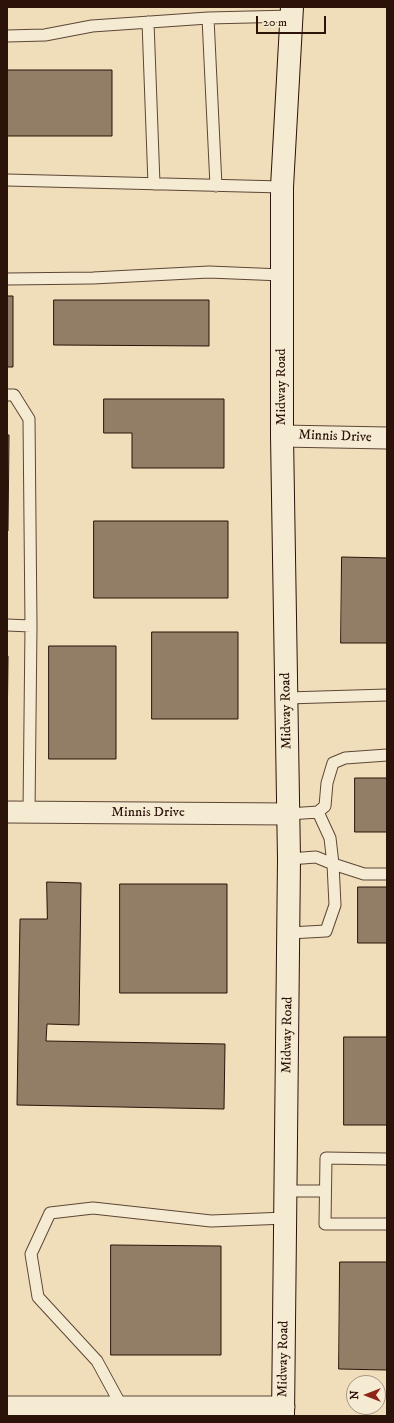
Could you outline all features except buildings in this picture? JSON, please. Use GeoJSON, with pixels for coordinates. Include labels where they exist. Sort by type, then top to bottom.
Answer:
{"type":"FeatureCollection","features":[{"type":"Feature","properties":{"kind":"main road","name":"Midway Road"},"geometry":{"type":"LineString","coordinates":[[283,1411],[289,934],[289,814],[282,436],[282,187],[292,11]]}},
{"type":"Feature","properties":{"kind":"street","name":"Minnis Drive"},"geometry":{"type":"LineString","coordinates":[[282,436],[387,438]]}},
{"type":"Feature","properties":{"kind":"street","name":"Minnis Drive"},"geometry":{"type":"LineString","coordinates":[[7,812],[289,814]]}},
{"type":"Feature","properties":{"kind":"street"},"geometry":{"type":"LineString","coordinates":[[7,1407],[122,1407],[283,1411]]}},
{"type":"Feature","properties":{"kind":"lane"},"geometry":{"type":"LineString","coordinates":[[7,36],[45,35],[92,26],[292,11]]}},
{"type":"Feature","properties":{"kind":"lane"},"geometry":{"type":"LineString","coordinates":[[208,18],[216,186]]}},
{"type":"Feature","properties":{"kind":"lane"},"geometry":{"type":"LineString","coordinates":[[148,22],[154,184]]}},
{"type":"Feature","properties":{"kind":"lane"},"geometry":{"type":"LineString","coordinates":[[7,180],[282,187]]}},
{"type":"Feature","properties":{"kind":"lane"},"geometry":{"type":"LineString","coordinates":[[7,279],[93,278],[209,272],[282,275]]}},
{"type":"Feature","properties":{"kind":"lane"},"geometry":{"type":"LineString","coordinates":[[7,395],[14,395],[29,419],[31,626],[29,812]]}},
{"type":"Feature","properties":{"kind":"lane"},"geometry":{"type":"LineString","coordinates":[[7,625],[31,626]]}},
{"type":"Feature","properties":{"kind":"lane"},"geometry":{"type":"LineString","coordinates":[[287,698],[387,695]]}},
{"type":"Feature","properties":{"kind":"lane"},"geometry":{"type":"LineString","coordinates":[[289,814],[318,812],[325,806],[327,783],[333,763],[345,758],[367,755],[387,755]]}},
{"type":"Feature","properties":{"kind":"lane"},"geometry":{"type":"LineString","coordinates":[[289,934],[326,931],[335,905],[330,838],[318,812]]}},
{"type":"Feature","properties":{"kind":"lane"},"geometry":{"type":"LineString","coordinates":[[289,859],[316,858],[364,874],[387,874]]}},
{"type":"Feature","properties":{"kind":"lane"},"geometry":{"type":"LineString","coordinates":[[387,1159],[326,1158],[324,1224],[387,1224]]}},
{"type":"Feature","properties":{"kind":"lane"},"geometry":{"type":"LineString","coordinates":[[286,1190],[325,1191]]}},
{"type":"Feature","properties":{"kind":"lane"},"geometry":{"type":"LineString","coordinates":[[122,1407],[97,1362],[38,1297],[31,1254],[50,1213],[93,1208],[211,1221],[286,1218]]}}]}
